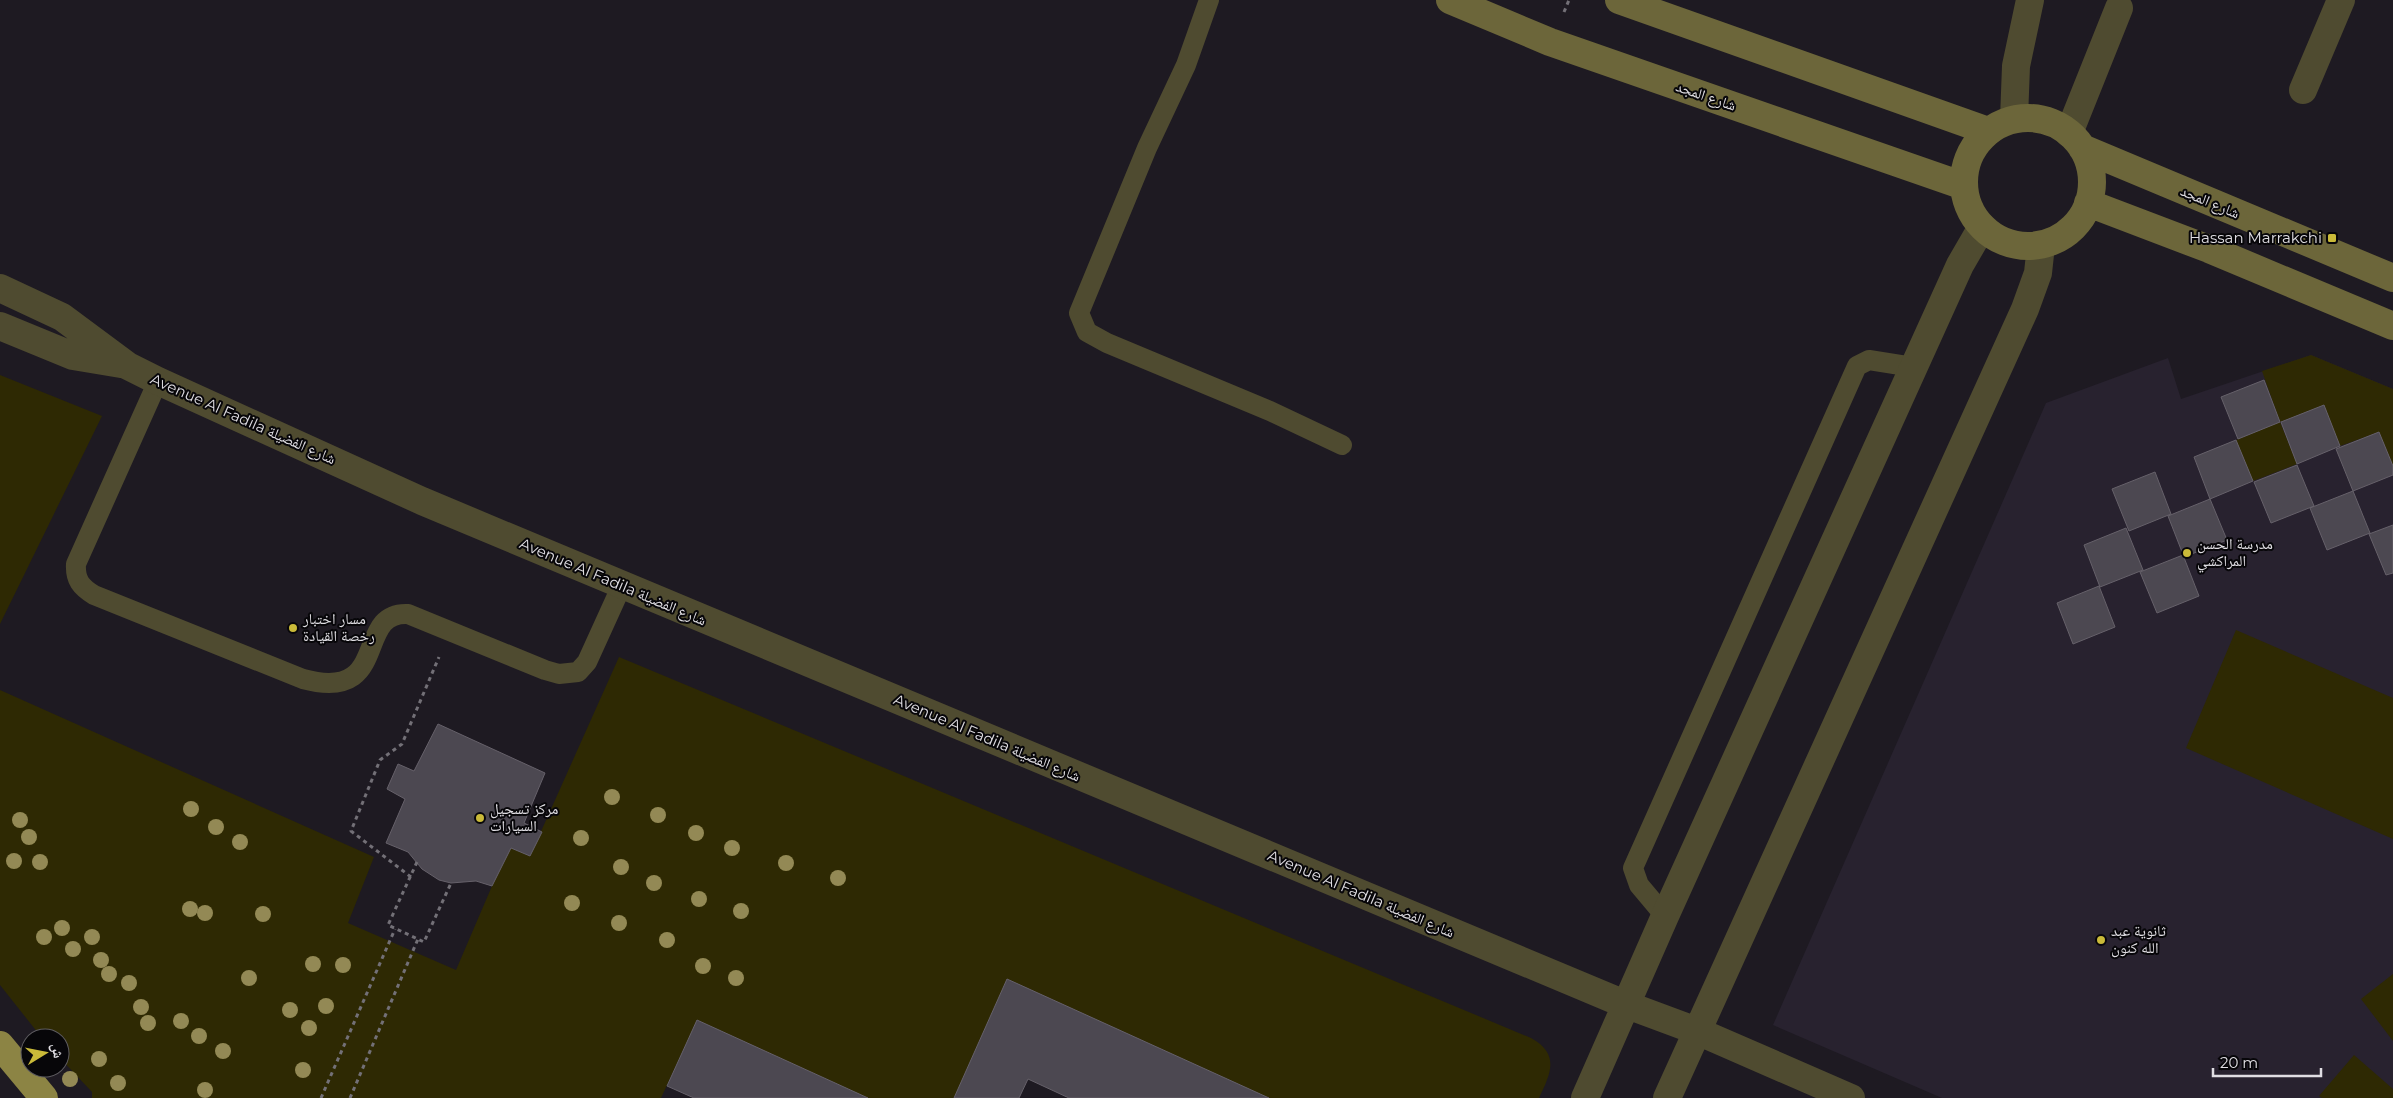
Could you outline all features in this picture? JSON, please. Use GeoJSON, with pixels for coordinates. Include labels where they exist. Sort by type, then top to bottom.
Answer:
{"type":"FeatureCollection","features":[{"type":"Feature","properties":{"kind":"highway"},"geometry":{"type":"LineString","coordinates":[[0,1044],[44,1098]]}},
{"type":"Feature","properties":{"kind":"main road","name":"شارع المجد"},"geometry":{"type":"LineString","coordinates":[[1450,0],[1550,42],[1964,186]]}},
{"type":"Feature","properties":{"kind":"main road"},"geometry":{"type":"LineString","coordinates":[[1631,2],[1988,131]]}},
{"type":"Feature","properties":{"kind":"main road"},"geometry":{"type":"LineString","coordinates":[[2033,117],[2053,122],[2076,141],[2090,165],[2092,181],[2088,203],[2078,222],[2061,237],[2041,245],[2025,246],[2009,243],[1994,237],[1982,227],[1966,201],[1964,186],[1966,165],[1974,146],[1988,131],[2014,119],[2033,117]]}},
{"type":"Feature","properties":{"kind":"main road","name":"شارع المجد"},"geometry":{"type":"LineString","coordinates":[[2076,141],[2393,278]]}},
{"type":"Feature","properties":{"kind":"main road"},"geometry":{"type":"LineString","coordinates":[[2088,203],[2209,249],[2393,326]]}},
{"type":"Feature","properties":{"kind":"street"},"geometry":{"type":"LineString","coordinates":[[2014,119],[2016,66],[2030,0]]}},
{"type":"Feature","properties":{"kind":"street"},"geometry":{"type":"LineString","coordinates":[[2303,90],[2340,0]]}},
{"type":"Feature","properties":{"kind":"street"},"geometry":{"type":"LineString","coordinates":[[2076,141],[2119,3]]}},
{"type":"Feature","properties":{"kind":"street"},"geometry":{"type":"LineString","coordinates":[[1585,1098],[1665,916],[1960,265],[1982,227]]}},
{"type":"Feature","properties":{"kind":"street"},"geometry":{"type":"LineString","coordinates":[[1667,1098],[2025,309],[2038,273],[2041,245]]}},
{"type":"Feature","properties":{"kind":"street","name":"Avenue Al Fadila شارع الفضيلة"},"geometry":{"type":"LineString","coordinates":[[0,288],[62,317],[128,366],[422,501],[1626,1005],[1697,1031],[1851,1098]]}},
{"type":"Feature","properties":{"kind":"street","name":"Avenue Al Fadila شارع الفضيلة"},"geometry":{"type":"LineString","coordinates":[[0,326],[73,356],[128,366]]}},
{"type":"Feature","properties":{"kind":"lane"},"geometry":{"type":"LineString","coordinates":[[1209,0],[1186,65],[1147,148],[1079,313],[1086,332],[1107,343],[1270,411],[1342,445]]}},
{"type":"Feature","properties":{"kind":"lane"},"geometry":{"type":"LineString","coordinates":[[1665,916],[1639,885],[1632,868],[1857,366],[1868,360],[1914,367]]}},
{"type":"Feature","properties":{"kind":"lane"},"geometry":{"type":"LineString","coordinates":[[158,381],[76,564],[75,576],[82,587],[94,595],[303,679],[321,684],[334,684],[349,680],[360,670],[385,619],[396,613],[408,614],[545,670],[569,675],[578,672],[587,662],[622,586]]}},
{"type":"Feature","properties":{"kind":"path"},"geometry":{"type":"LineString","coordinates":[[411,877],[351,832],[380,760],[402,744],[451,631]]}},
{"type":"Feature","properties":{"kind":"path"},"geometry":{"type":"LineString","coordinates":[[417,862],[388,925],[424,942],[451,883]]}},
{"type":"Feature","properties":{"kind":"path"},"geometry":{"type":"LineString","coordinates":[[321,1098],[395,928]]}},
{"type":"Feature","properties":{"kind":"path"},"geometry":{"type":"LineString","coordinates":[[350,1098],[418,939]]}},
{"type":"Feature","properties":{"kind":"shaded area"},"geometry":{"type":"Polygon","coordinates":[[[2311,355],[2393,389],[2393,1098],[1942,1098],[1773,1025],[2046,403],[2168,358],[2181,399],[2311,355]]]}},
{"type":"Feature","properties":{"kind":"shaded area"},"geometry":{"type":"Polygon","coordinates":[[[2311,355],[2393,389],[2393,466],[2379,432],[2340,446],[2324,405],[2280,422],[2262,371],[2311,355]]]}},
{"type":"Feature","properties":{"kind":"shaded area"},"geometry":{"type":"Polygon","coordinates":[[[0,375],[102,416],[0,624],[0,375]]]}},
{"type":"Feature","properties":{"kind":"shaded area"},"geometry":{"type":"Polygon","coordinates":[[[2280,422],[2297,464],[2253,481],[2236,440],[2280,422]]]}},
{"type":"Feature","properties":{"kind":"shaded area"},"geometry":{"type":"Polygon","coordinates":[[[2236,630],[2393,698],[2393,839],[2186,748],[2236,630]]]}},
{"type":"Feature","properties":{"kind":"shaded area"},"geometry":{"type":"Polygon","coordinates":[[[619,657],[1531,1038],[1546,1051],[1549,1057],[1549,1072],[1539,1098],[1269,1098],[1007,979],[954,1098],[868,1098],[697,1020],[661,1098],[92,1098],[92,1092],[70,1069],[70,1028],[34,1028],[0,985],[0,690],[374,857],[348,923],[456,970],[492,886],[511,848],[530,856],[619,657]]]}},
{"type":"Feature","properties":{"kind":"shaded area"},"geometry":{"type":"Polygon","coordinates":[[[2393,974],[2393,1041],[2361,999],[2393,974]]]}},
{"type":"Feature","properties":{"kind":"shaded area"},"geometry":{"type":"Polygon","coordinates":[[[2354,1055],[2393,1089],[2393,1098],[2322,1098],[2319,1096],[2354,1055]]]}},
{"type":"Feature","properties":{"kind":"building"},"geometry":{"type":"Polygon","coordinates":[[[2264,380],[2280,422],[2238,439],[2221,397],[2264,380]]]}},
{"type":"Feature","properties":{"kind":"building"},"geometry":{"type":"Polygon","coordinates":[[[2324,405],[2340,446],[2297,464],[2281,422],[2324,405]]]}},
{"type":"Feature","properties":{"kind":"building"},"geometry":{"type":"Polygon","coordinates":[[[2379,432],[2393,466],[2393,475],[2353,491],[2336,449],[2379,432]]]}},
{"type":"Feature","properties":{"kind":"building"},"geometry":{"type":"Polygon","coordinates":[[[2236,440],[2253,481],[2210,499],[2194,457],[2236,440]]]}},
{"type":"Feature","properties":{"kind":"building"},"geometry":{"type":"Polygon","coordinates":[[[2297,465],[2314,506],[2271,523],[2254,482],[2297,465]]]}},
{"type":"Feature","properties":{"kind":"building"},"geometry":{"type":"Polygon","coordinates":[[[2155,472],[2171,514],[2129,531],[2112,489],[2155,472]]]}},
{"type":"Feature","properties":{"kind":"building"},"geometry":{"type":"Polygon","coordinates":[[[2353,491],[2370,533],[2327,550],[2310,508],[2353,491]]]}},
{"type":"Feature","properties":{"kind":"building"},"geometry":{"type":"Polygon","coordinates":[[[2210,499],[2227,540],[2184,557],[2168,516],[2210,499]]]}},
{"type":"Feature","properties":{"kind":"building"},"geometry":{"type":"Polygon","coordinates":[[[2393,525],[2393,573],[2386,575],[2369,534],[2393,525]]]}},
{"type":"Feature","properties":{"kind":"building"},"geometry":{"type":"Polygon","coordinates":[[[2126,528],[2143,570],[2100,587],[2084,545],[2126,528]]]}},
{"type":"Feature","properties":{"kind":"building"},"geometry":{"type":"Polygon","coordinates":[[[2183,555],[2199,596],[2157,613],[2140,572],[2183,555]]]}},
{"type":"Feature","properties":{"kind":"building"},"geometry":{"type":"Polygon","coordinates":[[[2099,586],[2115,627],[2073,644],[2057,603],[2099,586]]]}},
{"type":"Feature","properties":{"kind":"building"},"geometry":{"type":"Polygon","coordinates":[[[438,724],[545,773],[524,823],[542,832],[530,856],[511,848],[492,886],[476,881],[451,883],[439,880],[422,869],[408,852],[386,843],[405,799],[387,789],[398,764],[414,771],[438,724]]]}},
{"type":"Feature","properties":{"kind":"building"},"geometry":{"type":"Polygon","coordinates":[[[1007,979],[1269,1098],[1069,1098],[1028,1079],[1019,1098],[954,1098],[1007,979]]]}},
{"type":"Feature","properties":{"kind":"building"},"geometry":{"type":"Polygon","coordinates":[[[697,1020],[868,1098],[694,1098],[667,1086],[697,1020]]]}},
{"type":"Feature","properties":{"kind":"place","name":"Hassan Marrakchi"},"geometry":{"type":"Point","coordinates":[2332,238]}},
{"type":"Feature","properties":{"kind":"place","name":"مدرسة الحسن المراكشي"},"geometry":{"type":"Point","coordinates":[2187,553]}},
{"type":"Feature","properties":{"kind":"place","name":"مسار اختبار رخصة القيادة"},"geometry":{"type":"Point","coordinates":[293,628]}},
{"type":"Feature","properties":{"kind":"place","name":"مركز تسجيل السيارات"},"geometry":{"type":"Point","coordinates":[480,818]}},
{"type":"Feature","properties":{"kind":"place","name":"ثانوية عبد الله كنون"},"geometry":{"type":"Point","coordinates":[2101,940]}}]}
